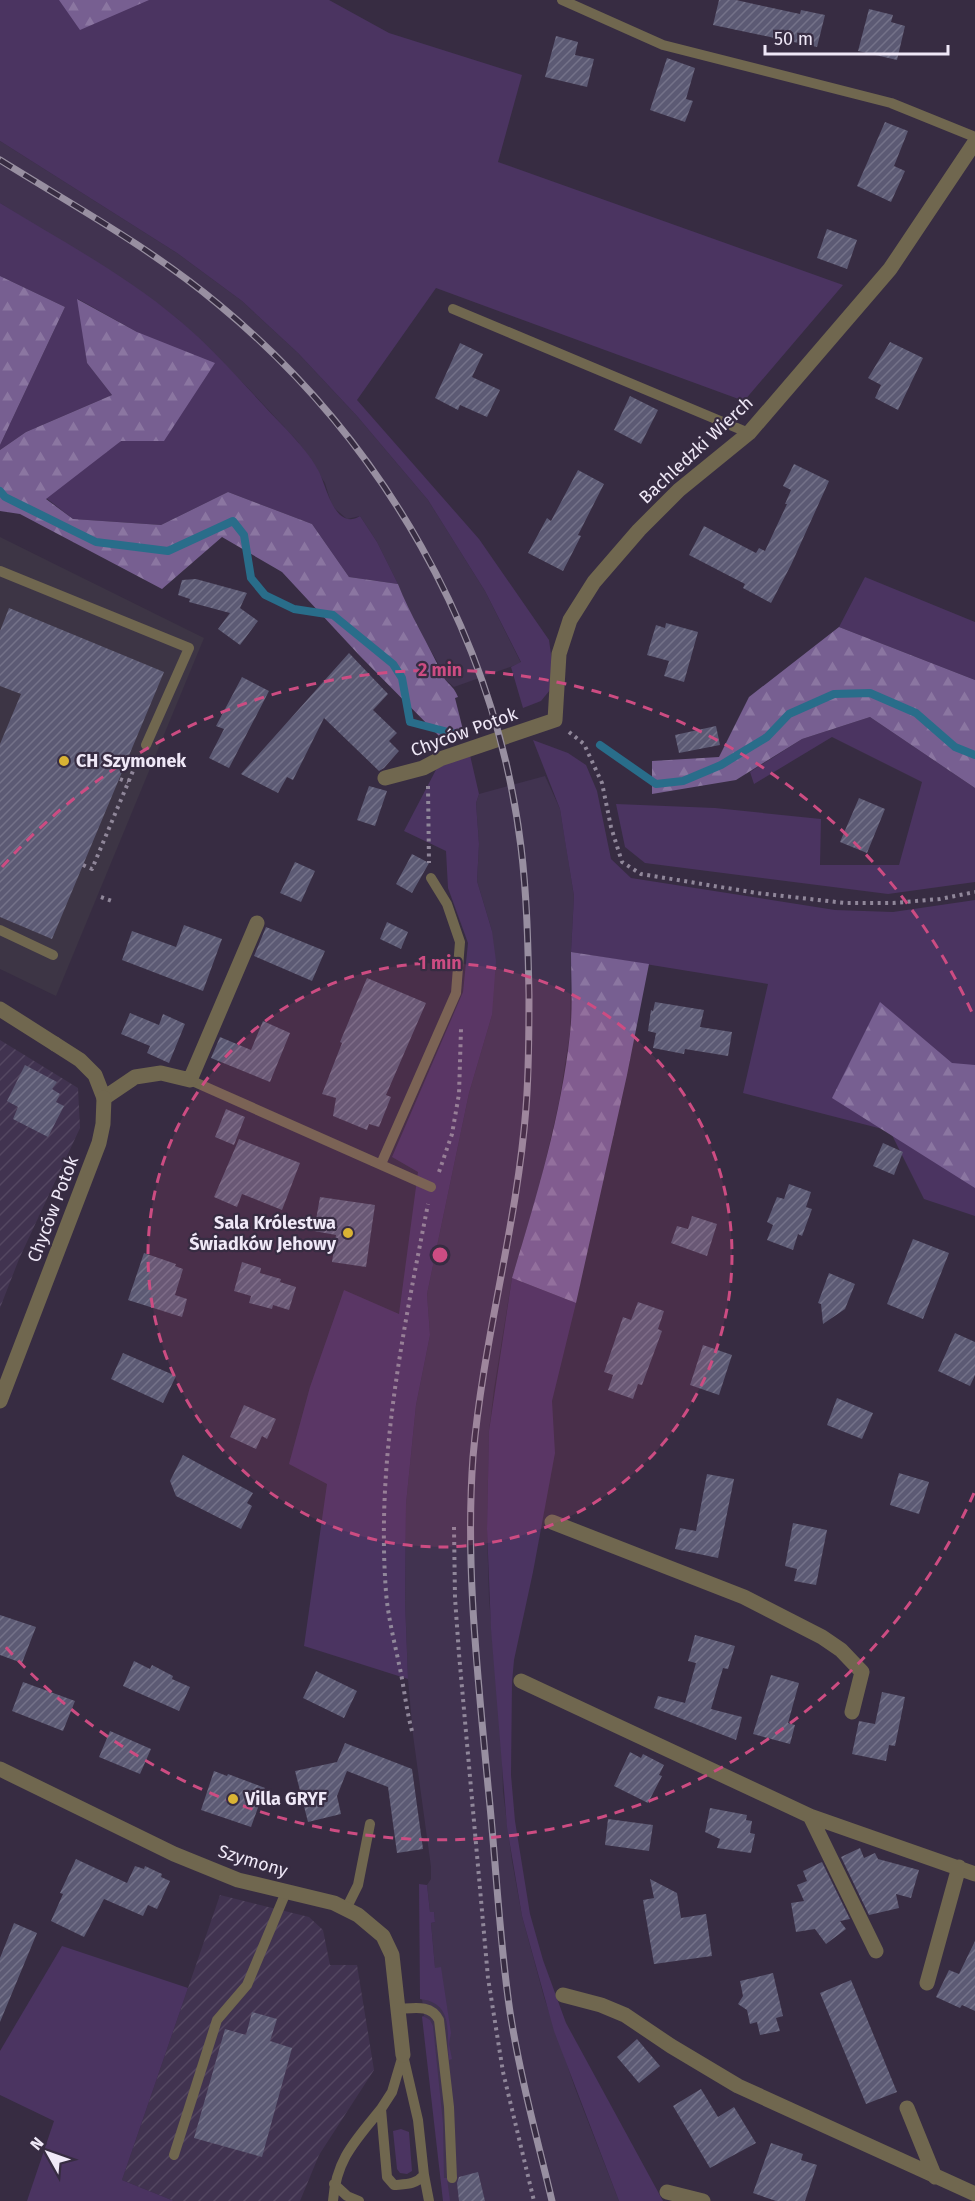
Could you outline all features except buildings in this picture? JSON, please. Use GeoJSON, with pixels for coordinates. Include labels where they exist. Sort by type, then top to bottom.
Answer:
{"type":"FeatureCollection","features":[{"type":"Feature","properties":{"kind":"street","name":"Bachledzki Wierch"},"geometry":{"type":"LineString","coordinates":[[555,720],[559,654],[570,620],[594,582],[639,530],[679,490],[749,433],[890,268],[975,140]]}},
{"type":"Feature","properties":{"kind":"street","name":"Chyców Potok"},"geometry":{"type":"LineString","coordinates":[[385,778],[423,768],[440,759],[555,720]]}},
{"type":"Feature","properties":{"kind":"street"},"geometry":{"type":"LineString","coordinates":[[104,1098],[135,1077],[161,1072],[190,1080],[257,923]]}},
{"type":"Feature","properties":{"kind":"street","name":"Chyców Potok"},"geometry":{"type":"LineString","coordinates":[[0,1009],[80,1060],[95,1075],[104,1098],[103,1124],[99,1143],[0,1401]]}},
{"type":"Feature","properties":{"kind":"street"},"geometry":{"type":"LineString","coordinates":[[552,1522],[744,1597],[822,1637],[841,1650],[862,1672],[852,1712]]}},
{"type":"Feature","properties":{"kind":"street"},"geometry":{"type":"LineString","coordinates":[[521,1681],[810,1816],[975,1874]]}},
{"type":"Feature","properties":{"kind":"street","name":"Szymony"},"geometry":{"type":"LineString","coordinates":[[0,1770],[174,1854],[238,1880],[334,1903],[375,1928],[389,1945],[394,1966],[403,2055]]}},
{"type":"Feature","properties":{"kind":"street"},"geometry":{"type":"LineString","coordinates":[[810,1816],[876,1951]]}},
{"type":"Feature","properties":{"kind":"street"},"geometry":{"type":"LineString","coordinates":[[927,1983],[959,1868]]}},
{"type":"Feature","properties":{"kind":"street"},"geometry":{"type":"LineString","coordinates":[[563,1995],[601,2005],[626,2015],[671,2046],[738,2086],[975,2194]]}},
{"type":"Feature","properties":{"kind":"street"},"geometry":{"type":"LineString","coordinates":[[907,2108],[935,2177]]}},
{"type":"Feature","properties":{"kind":"street"},"geometry":{"type":"LineString","coordinates":[[667,2192],[703,2201]]}},
{"type":"Feature","properties":{"kind":"lane"},"geometry":{"type":"LineString","coordinates":[[562,0],[663,45],[891,103],[975,140]]}},
{"type":"Feature","properties":{"kind":"lane"},"geometry":{"type":"LineString","coordinates":[[453,309],[749,433]]}},
{"type":"Feature","properties":{"kind":"lane"},"geometry":{"type":"LineString","coordinates":[[0,571],[189,648],[146,745]]}},
{"type":"Feature","properties":{"kind":"lane"},"geometry":{"type":"LineString","coordinates":[[381,1164],[456,993],[460,942],[447,904],[431,878]]}},
{"type":"Feature","properties":{"kind":"lane"},"geometry":{"type":"LineString","coordinates":[[0,930],[53,955]]}},
{"type":"Feature","properties":{"kind":"lane"},"geometry":{"type":"LineString","coordinates":[[190,1080],[431,1187]]}},
{"type":"Feature","properties":{"kind":"lane"},"geometry":{"type":"LineString","coordinates":[[346,1909],[358,1885],[370,1824]]}},
{"type":"Feature","properties":{"kind":"lane"},"geometry":{"type":"LineString","coordinates":[[174,2155],[217,2020],[247,1985],[286,1892]]}},
{"type":"Feature","properties":{"kind":"lane"},"geometry":{"type":"LineString","coordinates":[[399,2009],[426,2008],[435,2013],[440,2020],[450,2115],[452,2178]]}},
{"type":"Feature","properties":{"kind":"lane"},"geometry":{"type":"LineString","coordinates":[[333,2201],[334,2184],[341,2162],[392,2092],[403,2055]]}},
{"type":"Feature","properties":{"kind":"lane"},"geometry":{"type":"LineString","coordinates":[[403,2055],[418,2120],[429,2201]]}},
{"type":"Feature","properties":{"kind":"lane"},"geometry":{"type":"LineString","coordinates":[[381,2109],[387,2177],[394,2185],[411,2184],[424,2175]]}},
{"type":"Feature","properties":{"kind":"lane"},"geometry":{"type":"LineString","coordinates":[[334,2184],[347,2196],[359,2201]]}},
{"type":"Feature","properties":{"kind":"path"},"geometry":{"type":"LineString","coordinates":[[555,720],[584,744],[602,783],[611,827],[622,862],[641,874],[757,893],[845,903],[893,903],[940,899],[975,892]]}},
{"type":"Feature","properties":{"kind":"path"},"geometry":{"type":"LineString","coordinates":[[83,865],[92,869],[140,756]]}},
{"type":"Feature","properties":{"kind":"path"},"geometry":{"type":"LineString","coordinates":[[423,768],[429,794],[428,836],[431,878]]}},
{"type":"Feature","properties":{"kind":"path"},"geometry":{"type":"LineString","coordinates":[[120,779],[128,782]]}},
{"type":"Feature","properties":{"kind":"path"},"geometry":{"type":"LineString","coordinates":[[101,897],[112,901]]}},
{"type":"Feature","properties":{"kind":"path"},"geometry":{"type":"LineString","coordinates":[[412,1731],[392,1636],[386,1593],[385,1484],[396,1372],[431,1187],[439,1173],[452,1134],[459,1094],[461,1025],[452,1003]]}},
{"type":"Feature","properties":{"kind":"path"},"geometry":{"type":"LineString","coordinates":[[454,1527],[459,1654],[488,1977],[503,2072],[534,2201]]}},
{"type":"Feature","properties":{"kind":"shaded area"},"geometry":{"type":"Polygon","coordinates":[[[0,0],[329,0],[389,33],[522,75],[498,162],[843,285],[744,401],[436,288],[357,400],[479,539],[549,640],[554,676],[550,690],[541,701],[523,708],[511,667],[521,662],[485,591],[428,500],[357,416],[298,353],[242,301],[177,253],[0,141],[0,0]]]}},
{"type":"Feature","properties":{"kind":"shaded area"},"geometry":{"type":"Polygon","coordinates":[[[0,141],[177,253],[242,301],[298,353],[357,416],[428,500],[485,591],[521,663],[454,687],[442,677],[438,663],[409,613],[398,584],[377,542],[360,516],[347,519],[332,506],[325,483],[298,442],[248,388],[179,320],[147,296],[0,203],[0,141]]]}},
{"type":"Feature","properties":{"kind":"shaded area"},"geometry":{"type":"Polygon","coordinates":[[[0,203],[91,258],[158,303],[207,346],[304,449],[318,470],[337,512],[351,519],[360,516],[377,542],[398,584],[349,577],[312,524],[228,492],[161,525],[73,519],[46,498],[121,440],[164,441],[137,332],[78,299],[87,363],[112,395],[26,432],[0,450],[0,445],[65,307],[0,276],[0,203]]]}},
{"type":"Feature","properties":{"kind":"shaded area"},"geometry":{"type":"Polygon","coordinates":[[[0,537],[204,638],[56,996],[0,969],[0,537]]]}},
{"type":"Feature","properties":{"kind":"shaded area"},"geometry":{"type":"Polygon","coordinates":[[[865,577],[975,622],[975,680],[839,627],[865,577]]]}},
{"type":"Feature","properties":{"kind":"shaded area"},"geometry":{"type":"Polygon","coordinates":[[[870,717],[975,788],[975,882],[888,894],[645,863],[625,847],[616,804],[715,808],[821,819],[820,865],[899,865],[922,782],[832,737],[754,784],[750,772],[802,739],[870,717]]]}},
{"type":"Feature","properties":{"kind":"shaded area"},"geometry":{"type":"Polygon","coordinates":[[[533,740],[568,753],[586,765],[597,791],[611,859],[631,878],[835,910],[893,912],[975,900],[975,1216],[924,1199],[890,1131],[743,1093],[768,984],[571,952],[574,896],[560,809],[533,740]]]}},
{"type":"Feature","properties":{"kind":"shaded area"},"geometry":{"type":"Polygon","coordinates":[[[470,755],[479,794],[476,803],[479,844],[477,881],[492,931],[496,961],[492,1015],[469,1093],[427,1294],[430,1335],[416,1405],[406,1504],[405,1601],[408,1679],[304,1646],[327,1484],[289,1464],[310,1387],[344,1290],[399,1314],[418,1172],[392,1157],[463,992],[468,943],[448,888],[446,851],[404,831],[439,764],[470,755]]]}},
{"type":"Feature","properties":{"kind":"shaded area"},"geometry":{"type":"Polygon","coordinates":[[[545,776],[560,809],[574,896],[570,1033],[559,1102],[540,1185],[512,1278],[494,1389],[489,1431],[487,1529],[489,1598],[503,1792],[522,1916],[544,1997],[575,2088],[619,2201],[445,2201],[422,1999],[422,1967],[435,1968],[431,1923],[435,1922],[434,1912],[430,1912],[427,1885],[431,1879],[431,1867],[413,1735],[408,1679],[405,1601],[406,1504],[416,1405],[430,1335],[427,1294],[469,1093],[492,1015],[492,931],[477,881],[479,844],[476,803],[479,794],[545,776]]]}},
{"type":"Feature","properties":{"kind":"shaded area"},"geometry":{"type":"Polygon","coordinates":[[[0,1040],[78,1088],[80,1128],[19,1259],[0,1308],[0,1040]]]}},
{"type":"Feature","properties":{"kind":"shaded area"},"geometry":{"type":"Polygon","coordinates":[[[512,1278],[576,1303],[552,1401],[555,1453],[514,1660],[512,1682],[511,1775],[515,1821],[530,1914],[543,1960],[566,2023],[663,2201],[619,2201],[554,2031],[522,1916],[507,1827],[491,1629],[487,1529],[489,1431],[512,1278]]]}},
{"type":"Feature","properties":{"kind":"shaded area"},"geometry":{"type":"Polygon","coordinates":[[[419,1884],[427,1885],[430,1912],[434,1912],[435,1922],[431,1923],[435,1968],[441,1967],[451,2033],[449,2044],[452,2059],[449,2060],[448,2030],[444,2013],[431,2002],[420,1999],[419,1884]]]}},
{"type":"Feature","properties":{"kind":"shaded area"},"geometry":{"type":"Polygon","coordinates":[[[220,1895],[309,1917],[323,1930],[330,1965],[357,1965],[374,2070],[319,2155],[300,2201],[174,2201],[122,2180],[220,1895]]]}},
{"type":"Feature","properties":{"kind":"shaded area"},"geometry":{"type":"Polygon","coordinates":[[[62,1946],[188,1988],[122,2180],[174,2201],[27,2201],[54,2121],[0,2095],[0,2051],[62,1946]]]}},
{"type":"Feature","properties":{"kind":"shaded area"},"geometry":{"type":"Polygon","coordinates":[[[423,2016],[430,2020],[433,2026],[443,2123],[444,2178],[447,2178],[450,2201],[443,2201],[423,2016]]]}},
{"type":"Feature","properties":{"kind":"shaded area"},"geometry":{"type":"Polygon","coordinates":[[[401,2129],[409,2132],[412,2171],[407,2174],[400,2173],[397,2169],[393,2131],[401,2129]]]}},
{"type":"Feature","properties":{"kind":"green space"},"geometry":{"type":"Polygon","coordinates":[[[59,0],[149,0],[80,30],[59,0]]]}},
{"type":"Feature","properties":{"kind":"green space"},"geometry":{"type":"Polygon","coordinates":[[[0,276],[65,307],[0,445],[0,276]]]}},
{"type":"Feature","properties":{"kind":"green space"},"geometry":{"type":"Polygon","coordinates":[[[77,299],[137,332],[215,363],[164,441],[121,441],[46,499],[73,519],[161,525],[228,492],[312,524],[349,577],[398,584],[444,677],[458,697],[455,698],[465,738],[442,739],[282,572],[222,537],[162,589],[20,514],[0,511],[0,450],[26,432],[112,395],[87,363],[77,299]]]}},
{"type":"Feature","properties":{"kind":"green space"},"geometry":{"type":"Polygon","coordinates":[[[839,627],[975,680],[975,788],[870,717],[802,739],[736,780],[652,794],[652,761],[719,757],[749,697],[839,627]]]}},
{"type":"Feature","properties":{"kind":"green space"},"geometry":{"type":"Polygon","coordinates":[[[571,952],[649,964],[627,1075],[576,1303],[512,1278],[547,1157],[561,1096],[571,1024],[571,952]]]}},
{"type":"Feature","properties":{"kind":"green space"},"geometry":{"type":"Polygon","coordinates":[[[880,1002],[952,1063],[975,1065],[975,1188],[832,1098],[880,1002]]]}},
{"type":"Feature","properties":{"kind":"waterway","name":"Chyców Potok"},"geometry":{"type":"LineString","coordinates":[[0,491],[5,497],[96,542],[168,551],[233,521],[244,535],[251,578],[265,595],[294,609],[333,615],[393,664],[402,678],[410,722],[456,734]]}},
{"type":"Feature","properties":{"kind":"waterway","name":"Chyców Potok"},"geometry":{"type":"LineString","coordinates":[[600,745],[656,784],[683,781],[721,765],[767,737],[789,714],[834,694],[870,693],[916,713],[955,747],[975,755]]}},
{"type":"Feature","properties":{"kind":"railway"},"geometry":{"type":"LineString","coordinates":[[0,160],[112,228],[166,264],[218,304],[277,357],[331,416],[379,479],[421,547],[457,618],[486,692],[507,768],[521,847],[526,902],[529,995],[528,1080],[522,1152],[484,1369],[473,1457],[472,1580],[477,1663],[506,1984],[519,2060],[552,2201]]}},
{"type":"Feature","properties":{"kind":"place","name":"CH Szymonek"},"geometry":{"type":"Point","coordinates":[64,761]}},
{"type":"Feature","properties":{"kind":"place","name":"Sala Królestwa Świadków Jehowy"},"geometry":{"type":"Point","coordinates":[348,1233]}},
{"type":"Feature","properties":{"kind":"place","name":"Villa GRYF"},"geometry":{"type":"Point","coordinates":[233,1799]}}]}
